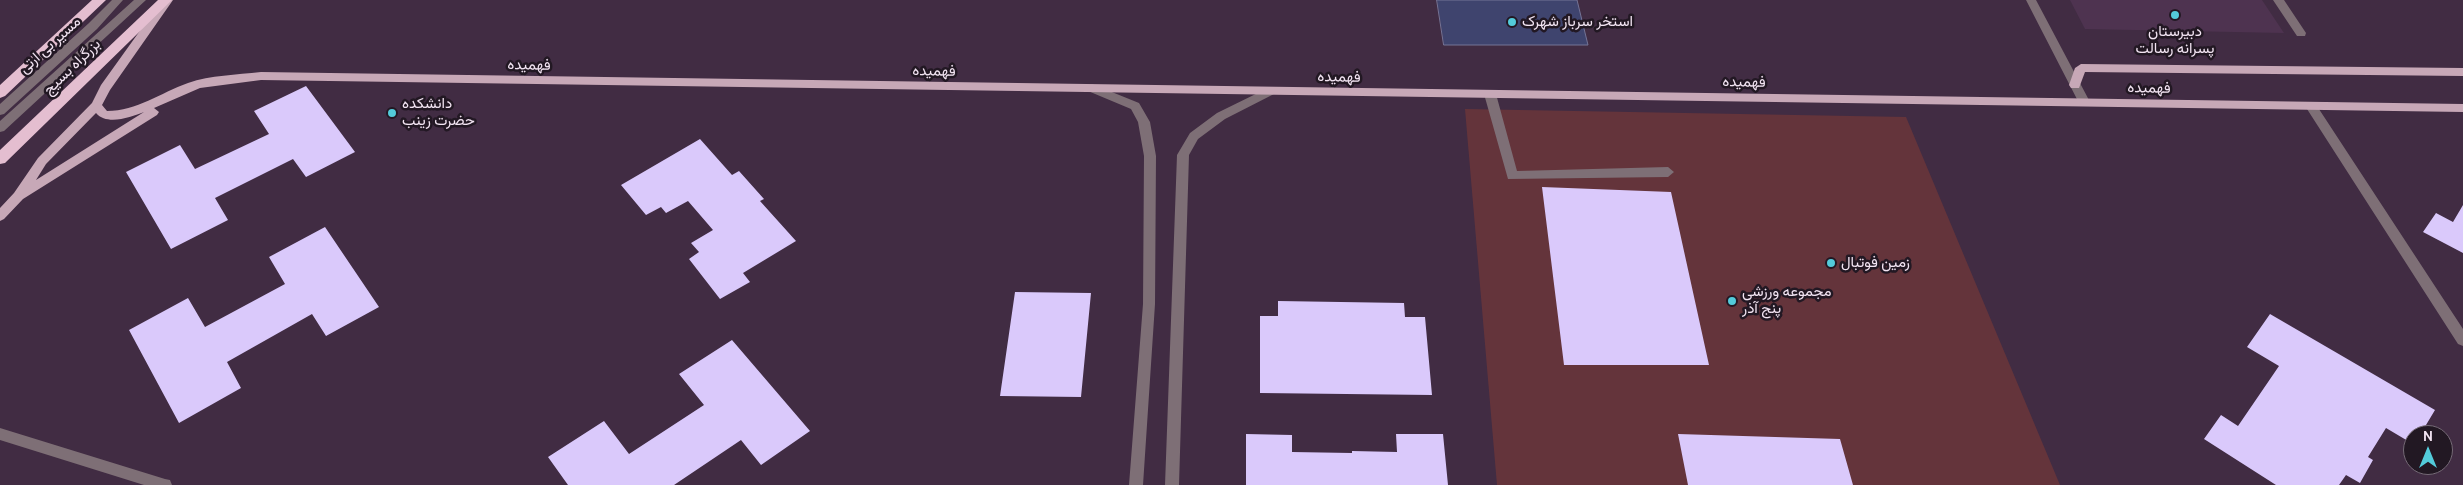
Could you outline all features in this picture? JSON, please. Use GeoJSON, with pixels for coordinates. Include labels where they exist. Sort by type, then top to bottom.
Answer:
{"type":"FeatureCollection","features":[{"type":"Feature","properties":{"kind":"highway","name":"بزرگراه بسیج"},"geometry":{"type":"LineString","coordinates":[[0,93],[100,0]]}},
{"type":"Feature","properties":{"kind":"highway","name":"بزرگراه بسیج"},"geometry":{"type":"LineString","coordinates":[[0,158],[167,0]]}},
{"type":"Feature","properties":{"kind":"main road"},"geometry":{"type":"LineString","coordinates":[[19,196],[42,161],[96,106],[105,88],[167,0]]}},
{"type":"Feature","properties":{"kind":"main road","name":"فهمیده"},"geometry":{"type":"LineString","coordinates":[[2075,85],[2081,68],[2463,72]]}},
{"type":"Feature","properties":{"kind":"main road","name":"فهمیده"},"geometry":{"type":"LineString","coordinates":[[216,81],[261,76],[2463,108]]}},
{"type":"Feature","properties":{"kind":"main road"},"geometry":{"type":"LineString","coordinates":[[96,106],[104,114],[119,116],[136,112],[192,86],[216,81]]}},
{"type":"Feature","properties":{"kind":"main road"},"geometry":{"type":"LineString","coordinates":[[0,216],[19,196],[133,123],[216,81]]}},
{"type":"Feature","properties":{"kind":"street","name":"مسیر بی ارتی"},"geometry":{"type":"LineString","coordinates":[[0,111],[93,26],[118,0]]}},
{"type":"Feature","properties":{"kind":"street","name":"مسیر بی ارتی"},"geometry":{"type":"LineString","coordinates":[[0,128],[141,0]]}},
{"type":"Feature","properties":{"kind":"street"},"geometry":{"type":"LineString","coordinates":[[2030,0],[2084,102]]}},
{"type":"Feature","properties":{"kind":"street"},"geometry":{"type":"LineString","coordinates":[[2278,0],[2301,33]]}},
{"type":"Feature","properties":{"kind":"street"},"geometry":{"type":"LineString","coordinates":[[1092,88],[1135,106],[1144,122],[1150,156],[1148,304],[1136,485]]}},
{"type":"Feature","properties":{"kind":"street"},"geometry":{"type":"LineString","coordinates":[[1172,485],[1183,154],[1194,136],[1221,116],[1270,91]]}},
{"type":"Feature","properties":{"kind":"street"},"geometry":{"type":"LineString","coordinates":[[1490,94],[1512,176],[1668,172]]}},
{"type":"Feature","properties":{"kind":"street"},"geometry":{"type":"LineString","coordinates":[[2311,106],[2463,340]]}},
{"type":"Feature","properties":{"kind":"street"},"geometry":{"type":"LineString","coordinates":[[0,434],[165,485]]}},
{"type":"Feature","properties":{"kind":"shaded area","name":"دبیرستان پسرانه رسالت"},"geometry":{"type":"Polygon","coordinates":[[[2070,0],[2262,0],[2284,33],[2085,29],[2070,0]]]}},
{"type":"Feature","properties":{"kind":"shaded area","name":"مجموعه ورزشی پنج آذر"},"geometry":{"type":"Polygon","coordinates":[[[1465,109],[1906,117],[2060,485],[1497,485],[1465,109]]]}},
{"type":"Feature","properties":{"kind":"water","name":"استخر سرباز شهرک"},"geometry":{"type":"Polygon","coordinates":[[[1437,0],[1577,0],[1588,45],[1444,45],[1437,0]]]}},
{"type":"Feature","properties":{"kind":"building"},"geometry":{"type":"Polygon","coordinates":[[[306,86],[355,152],[306,177],[293,159],[215,198],[228,220],[171,249],[126,172],[180,145],[195,169],[269,134],[254,111],[306,86]]]}},
{"type":"Feature","properties":{"kind":"building"},"geometry":{"type":"Polygon","coordinates":[[[700,139],[732,175],[739,171],[764,199],[760,201],[796,241],[743,273],[750,282],[720,299],[689,259],[699,252],[691,243],[713,230],[688,201],[666,213],[661,207],[646,215],[621,185],[700,139]]]}},
{"type":"Feature","properties":{"kind":"building"},"geometry":{"type":"Polygon","coordinates":[[[1542,187],[1671,192],[1709,365],[1564,365],[1542,187]]]}},
{"type":"Feature","properties":{"kind":"building"},"geometry":{"type":"Polygon","coordinates":[[[2463,205],[2463,253],[2423,232],[2436,213],[2453,222],[2463,205]]]}},
{"type":"Feature","properties":{"kind":"building"},"geometry":{"type":"Polygon","coordinates":[[[325,227],[379,307],[326,336],[312,314],[227,362],[241,388],[179,423],[129,330],[188,298],[205,327],[285,284],[269,257],[325,227]]]}},
{"type":"Feature","properties":{"kind":"building"},"geometry":{"type":"Polygon","coordinates":[[[1015,292],[1091,293],[1081,397],[1000,396],[1015,292]]]}},
{"type":"Feature","properties":{"kind":"building"},"geometry":{"type":"Polygon","coordinates":[[[1278,301],[1404,303],[1405,317],[1425,317],[1432,395],[1260,393],[1260,316],[1278,316],[1278,301]]]}},
{"type":"Feature","properties":{"kind":"building"},"geometry":{"type":"Polygon","coordinates":[[[2270,314],[2435,410],[2426,425],[2403,425],[2403,438],[2386,428],[2368,457],[2373,460],[2360,483],[2346,475],[2339,485],[2276,485],[2204,439],[2221,415],[2238,426],[2279,366],[2247,347],[2270,314]]]}},
{"type":"Feature","properties":{"kind":"building"},"geometry":{"type":"Polygon","coordinates":[[[732,340],[810,431],[761,465],[741,440],[674,485],[568,485],[548,457],[604,421],[629,454],[704,405],[679,374],[732,340]]]}},
{"type":"Feature","properties":{"kind":"building"},"geometry":{"type":"Polygon","coordinates":[[[1246,434],[1292,435],[1292,452],[1352,453],[1352,451],[1397,452],[1396,434],[1443,434],[1448,485],[1246,485],[1246,434]]]}},
{"type":"Feature","properties":{"kind":"building"},"geometry":{"type":"Polygon","coordinates":[[[1678,434],[1840,439],[1853,485],[1688,485],[1678,434]]]}},
{"type":"Feature","properties":{"kind":"place","name":"دبیرستان پسرانه رسالت"},"geometry":{"type":"Point","coordinates":[2175,15]}},
{"type":"Feature","properties":{"kind":"place","name":"استخر سرباز شهرک"},"geometry":{"type":"Point","coordinates":[1512,22]}},
{"type":"Feature","properties":{"kind":"place","name":"دانشکده حضرت زینب"},"geometry":{"type":"Point","coordinates":[392,113]}},
{"type":"Feature","properties":{"kind":"place","name":"زمین فوتبال"},"geometry":{"type":"Point","coordinates":[1831,263]}},
{"type":"Feature","properties":{"kind":"place","name":"مجموعه ورزشی پنج آذر"},"geometry":{"type":"Point","coordinates":[1732,301]}}]}
